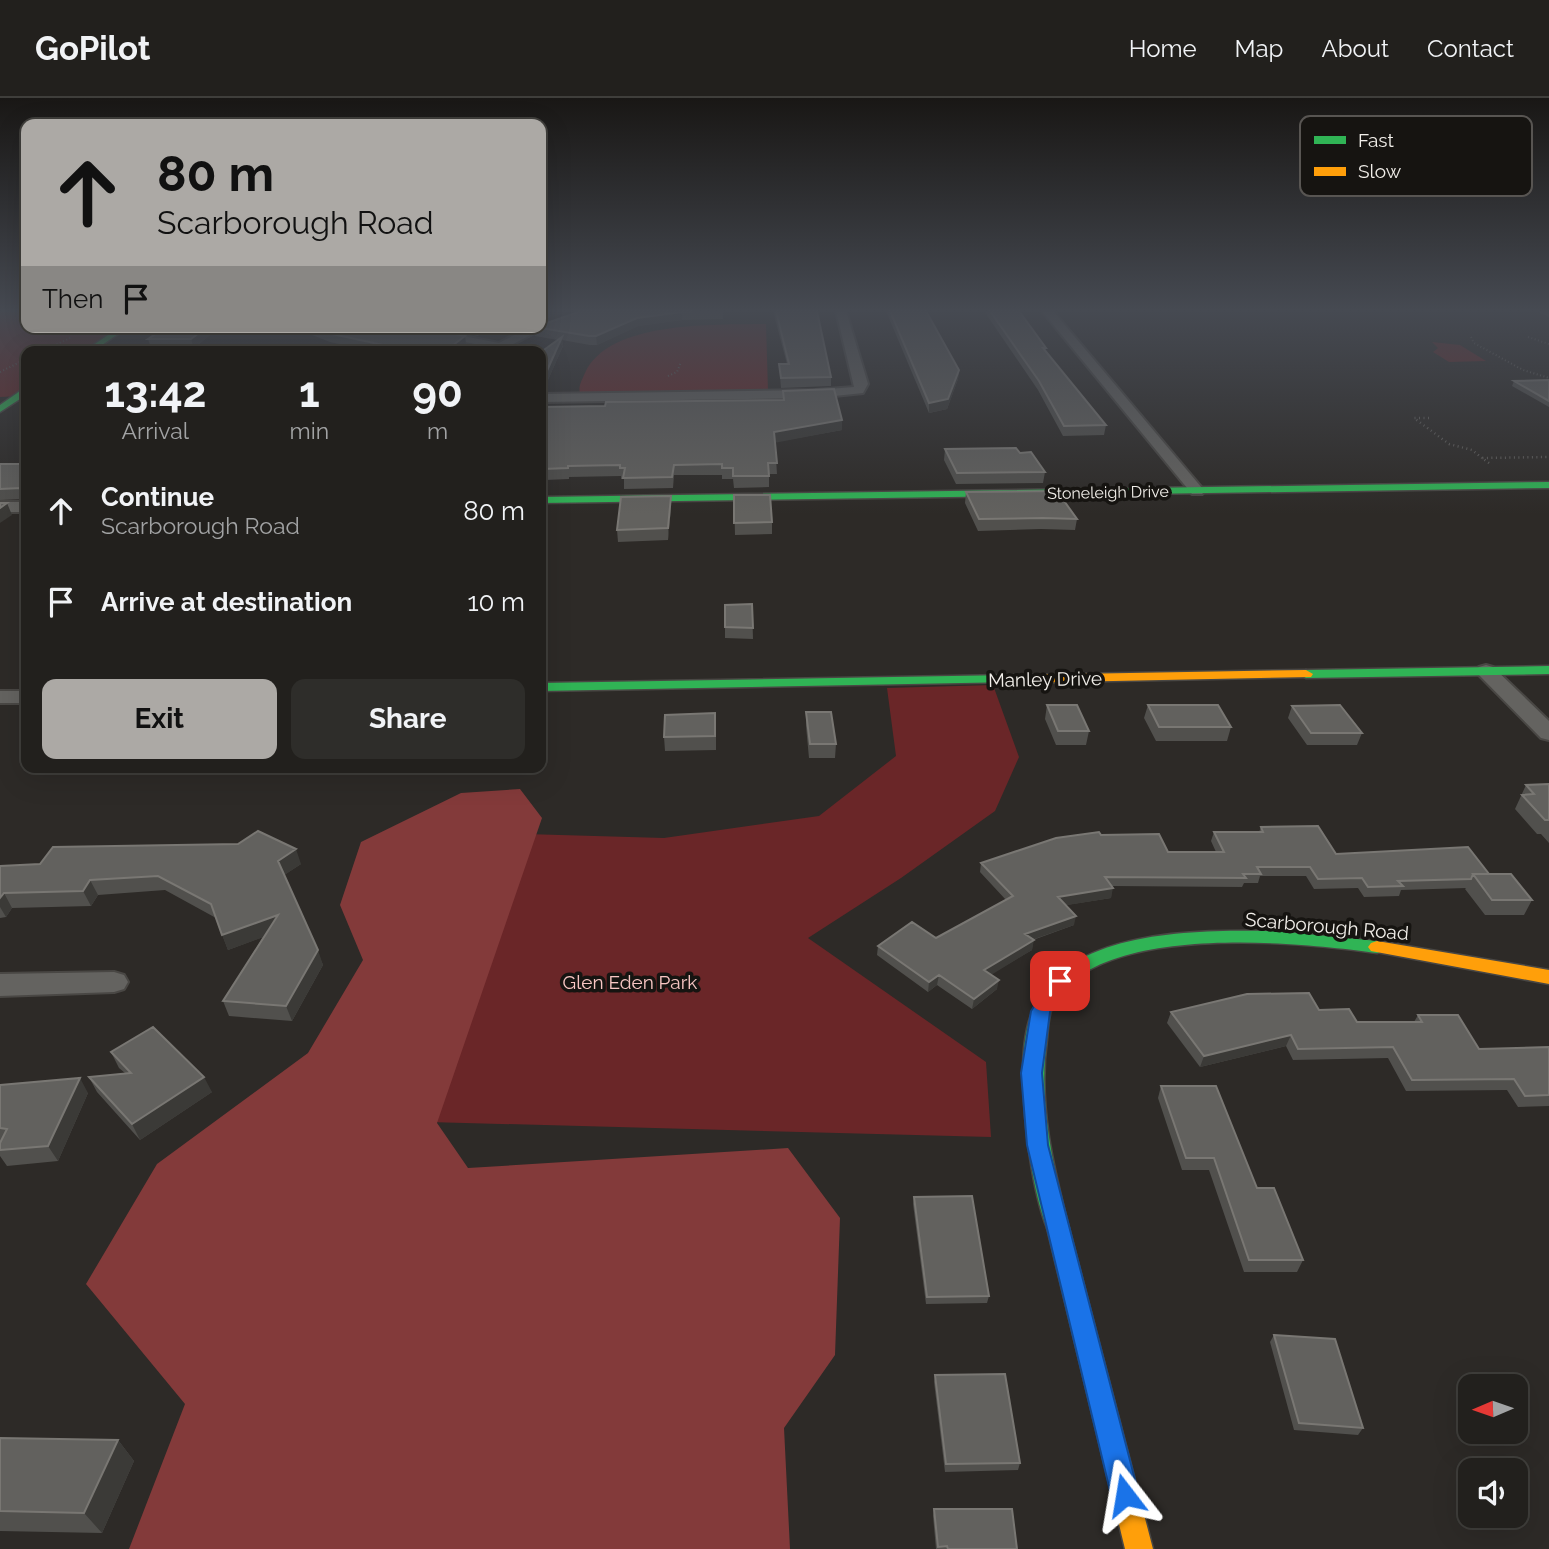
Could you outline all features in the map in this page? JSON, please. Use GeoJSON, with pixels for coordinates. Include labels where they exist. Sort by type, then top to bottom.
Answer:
{"type":"FeatureCollection","features":[{"type":"Feature","properties":{"kind":"street"},"geometry":{"type":"LineString","coordinates":[[546,398],[816,394],[859,390],[862,384],[860,379]]}},
{"type":"Feature","properties":{"kind":"street"},"geometry":{"type":"LineString","coordinates":[[1103,379],[1196,491]]}},
{"type":"Feature","properties":{"kind":"street"},"geometry":{"type":"LineString","coordinates":[[0,409],[21,394]]}},
{"type":"Feature","properties":{"kind":"street","name":"Stoneleigh Drive"},"geometry":{"type":"LineString","coordinates":[[546,500],[1549,485]]}},
{"type":"Feature","properties":{"kind":"street"},"geometry":{"type":"LineString","coordinates":[[0,507],[21,507]]}},
{"type":"Feature","properties":{"kind":"street","name":"Manley Drive"},"geometry":{"type":"LineString","coordinates":[[546,687],[1549,670]]}},
{"type":"Feature","properties":{"kind":"street"},"geometry":{"type":"LineString","coordinates":[[1486,671],[1549,733]]}},
{"type":"Feature","properties":{"kind":"street"},"geometry":{"type":"LineString","coordinates":[[0,697],[21,696]]}},
{"type":"Feature","properties":{"kind":"street","name":"Scarborough Road"},"geometry":{"type":"LineString","coordinates":[[1139,1549],[1037,1145],[1032,1073],[1041,1011],[1060,981],[1105,954],[1182,939],[1273,938],[1373,946],[1549,977]]}},
{"type":"Feature","properties":{"kind":"street"},"geometry":{"type":"LineString","coordinates":[[0,985],[114,982]]}},
{"type":"Feature","properties":{"kind":"path"},"geometry":{"type":"LineString","coordinates":[[1429,418],[1414,418],[1453,445],[1472,450],[1482,458]]}},
{"type":"Feature","properties":{"kind":"path"},"geometry":{"type":"LineString","coordinates":[[1453,445],[1466,445]]}},
{"type":"Feature","properties":{"kind":"green space"},"geometry":{"type":"Polygon","coordinates":[[[0,379],[21,379],[21,395],[0,397],[0,379]]]}},
{"type":"Feature","properties":{"kind":"green space"},"geometry":{"type":"Polygon","coordinates":[[[583,379],[768,379],[768,391],[580,393],[583,379]]]}},
{"type":"Feature","properties":{"kind":"green space","name":"Glen Eden Park"},"geometry":{"type":"Polygon","coordinates":[[[993,685],[1019,757],[995,811],[901,878],[808,938],[986,1062],[991,1137],[392,1121],[486,833],[664,838],[819,816],[896,756],[887,688],[993,685]]]}},
{"type":"Feature","properties":{"kind":"shaded area"},"geometry":{"type":"Polygon","coordinates":[[[520,789],[542,818],[437,1123],[468,1168],[788,1148],[840,1218],[835,1355],[784,1428],[790,1549],[129,1549],[185,1404],[86,1284],[157,1164],[308,1053],[363,960],[340,905],[361,842],[461,793],[520,789]]]}},
{"type":"Feature","properties":{"kind":"building"},"geometry":{"type":"Polygon","coordinates":[[[919,379],[956,379],[948,399],[929,403],[919,379]]]}},
{"type":"Feature","properties":{"kind":"building"},"geometry":{"type":"Polygon","coordinates":[[[1037,379],[1068,379],[1106,425],[1064,426],[1037,379]]]}},
{"type":"Feature","properties":{"kind":"building"},"geometry":{"type":"Polygon","coordinates":[[[1549,380],[1549,401],[1514,381],[1549,380]]]}},
{"type":"Feature","properties":{"kind":"building"},"geometry":{"type":"Polygon","coordinates":[[[834,389],[842,420],[774,432],[777,463],[768,463],[769,476],[733,476],[733,468],[722,468],[722,464],[674,465],[672,477],[623,478],[625,468],[620,468],[620,465],[546,469],[546,407],[605,406],[606,402],[784,400],[783,391],[834,389]]]}},
{"type":"Feature","properties":{"kind":"building"},"geometry":{"type":"Polygon","coordinates":[[[1016,448],[1020,453],[1031,452],[1045,472],[957,473],[945,449],[1016,448]]]}},
{"type":"Feature","properties":{"kind":"building"},"geometry":{"type":"Polygon","coordinates":[[[0,464],[21,464],[21,488],[0,489],[0,464]]]}},
{"type":"Feature","properties":{"kind":"building"},"geometry":{"type":"Polygon","coordinates":[[[1057,491],[1077,519],[979,519],[966,492],[1057,491]]]}},
{"type":"Feature","properties":{"kind":"building"},"geometry":{"type":"Polygon","coordinates":[[[734,495],[770,495],[772,522],[734,523],[734,495]]]}},
{"type":"Feature","properties":{"kind":"building"},"geometry":{"type":"Polygon","coordinates":[[[671,496],[668,528],[617,530],[621,497],[671,496]]]}},
{"type":"Feature","properties":{"kind":"building"},"geometry":{"type":"Polygon","coordinates":[[[752,604],[753,628],[725,627],[725,605],[752,604]]]}},
{"type":"Feature","properties":{"kind":"building"},"geometry":{"type":"Polygon","coordinates":[[[1047,705],[1077,705],[1089,731],[1058,731],[1047,705]]]}},
{"type":"Feature","properties":{"kind":"building"},"geometry":{"type":"Polygon","coordinates":[[[1148,705],[1218,705],[1231,727],[1159,727],[1148,705]]]}},
{"type":"Feature","properties":{"kind":"building"},"geometry":{"type":"Polygon","coordinates":[[[1340,705],[1362,733],[1311,733],[1292,706],[1340,705]]]}},
{"type":"Feature","properties":{"kind":"building"},"geometry":{"type":"Polygon","coordinates":[[[806,712],[831,712],[836,744],[810,744],[806,712]]]}},
{"type":"Feature","properties":{"kind":"building"},"geometry":{"type":"Polygon","coordinates":[[[715,713],[715,736],[664,737],[665,715],[715,713]]]}},
{"type":"Feature","properties":{"kind":"building"},"geometry":{"type":"Polygon","coordinates":[[[1549,784],[1549,820],[1545,820],[1522,795],[1534,794],[1526,785],[1549,784]]]}},
{"type":"Feature","properties":{"kind":"building"},"geometry":{"type":"Polygon","coordinates":[[[1318,826],[1336,854],[1468,847],[1489,874],[1473,874],[1471,879],[1398,881],[1403,886],[1368,887],[1362,878],[1318,879],[1310,867],[1257,867],[1261,874],[1243,874],[1246,878],[1105,877],[1113,888],[1058,897],[1076,916],[1025,934],[1034,940],[984,970],[999,980],[974,999],[939,975],[929,982],[878,946],[912,922],[936,938],[1013,896],[981,863],[1056,838],[1099,832],[1101,835],[1159,834],[1168,852],[1224,852],[1214,832],[1263,832],[1261,827],[1318,826]]]}},
{"type":"Feature","properties":{"kind":"building"},"geometry":{"type":"Polygon","coordinates":[[[258,831],[296,849],[278,861],[318,950],[286,1006],[223,1001],[278,915],[222,935],[211,904],[158,876],[90,880],[83,891],[4,893],[0,898],[0,866],[40,864],[53,847],[238,844],[258,831]]]}},
{"type":"Feature","properties":{"kind":"building"},"geometry":{"type":"Polygon","coordinates":[[[1473,874],[1511,874],[1532,900],[1492,900],[1473,874]]]}},
{"type":"Feature","properties":{"kind":"building"},"geometry":{"type":"Polygon","coordinates":[[[1309,993],[1319,1010],[1349,1009],[1357,1022],[1422,1022],[1418,1015],[1458,1015],[1479,1049],[1549,1047],[1549,1095],[1525,1096],[1514,1079],[1412,1080],[1393,1047],[1298,1049],[1291,1035],[1204,1056],[1171,1012],[1247,994],[1309,993]]]}},
{"type":"Feature","properties":{"kind":"building"},"geometry":{"type":"Polygon","coordinates":[[[153,1027],[204,1077],[132,1124],[89,1077],[131,1073],[111,1052],[153,1027]]]}},
{"type":"Feature","properties":{"kind":"building"},"geometry":{"type":"Polygon","coordinates":[[[80,1078],[48,1146],[0,1150],[0,1143],[7,1129],[0,1128],[0,1085],[80,1078]]]}},
{"type":"Feature","properties":{"kind":"building"},"geometry":{"type":"Polygon","coordinates":[[[1161,1086],[1216,1086],[1257,1188],[1274,1188],[1303,1260],[1249,1260],[1214,1158],[1186,1158],[1161,1086]]]}},
{"type":"Feature","properties":{"kind":"building"},"geometry":{"type":"Polygon","coordinates":[[[972,1196],[989,1296],[927,1297],[914,1197],[972,1196]]]}},
{"type":"Feature","properties":{"kind":"building"},"geometry":{"type":"Polygon","coordinates":[[[1274,1335],[1335,1339],[1363,1428],[1299,1423],[1274,1335]]]}},
{"type":"Feature","properties":{"kind":"building"},"geometry":{"type":"Polygon","coordinates":[[[1005,1374],[1020,1463],[946,1464],[935,1375],[1005,1374]]]}},
{"type":"Feature","properties":{"kind":"building"},"geometry":{"type":"Polygon","coordinates":[[[0,1438],[118,1440],[84,1513],[0,1511],[0,1438]]]}},
{"type":"Feature","properties":{"kind":"building"},"geometry":{"type":"Polygon","coordinates":[[[934,1509],[1012,1509],[1017,1549],[938,1547],[934,1509]]]}},
{"type":"Feature","properties":{"kind":"traffic: fast"},"geometry":{"type":"LineString","coordinates":[[0,409],[21,394]]}},
{"type":"Feature","properties":{"kind":"traffic: fast"},"geometry":{"type":"LineString","coordinates":[[546,500],[1549,485]]}},
{"type":"Feature","properties":{"kind":"traffic: fast"},"geometry":{"type":"LineString","coordinates":[[1306,674],[1549,670]]}},
{"type":"Feature","properties":{"kind":"traffic: fast"},"geometry":{"type":"LineString","coordinates":[[546,687],[1010,679]]}},
{"type":"Feature","properties":{"kind":"traffic: fast"},"geometry":{"type":"LineString","coordinates":[[1058,1228],[1038,1137],[1033,1091],[1041,1012],[1051,993],[1068,976],[1098,957],[1137,946],[1170,941],[1277,937],[1377,947]]}},
{"type":"Feature","properties":{"kind":"traffic: slow"},"geometry":{"type":"LineString","coordinates":[[1010,679],[1306,674]]}},
{"type":"Feature","properties":{"kind":"traffic: slow"},"geometry":{"type":"LineString","coordinates":[[1377,947],[1549,977]]}},
{"type":"Feature","properties":{"kind":"traffic: slow"},"geometry":{"type":"LineString","coordinates":[[1058,1228],[1139,1549]]}},
{"type":"Feature","properties":{"kind":"route"},"geometry":{"type":"LineString","coordinates":[[1060,981],[1041,1011],[1032,1073],[1037,1145],[1125,1495]]}}]}
